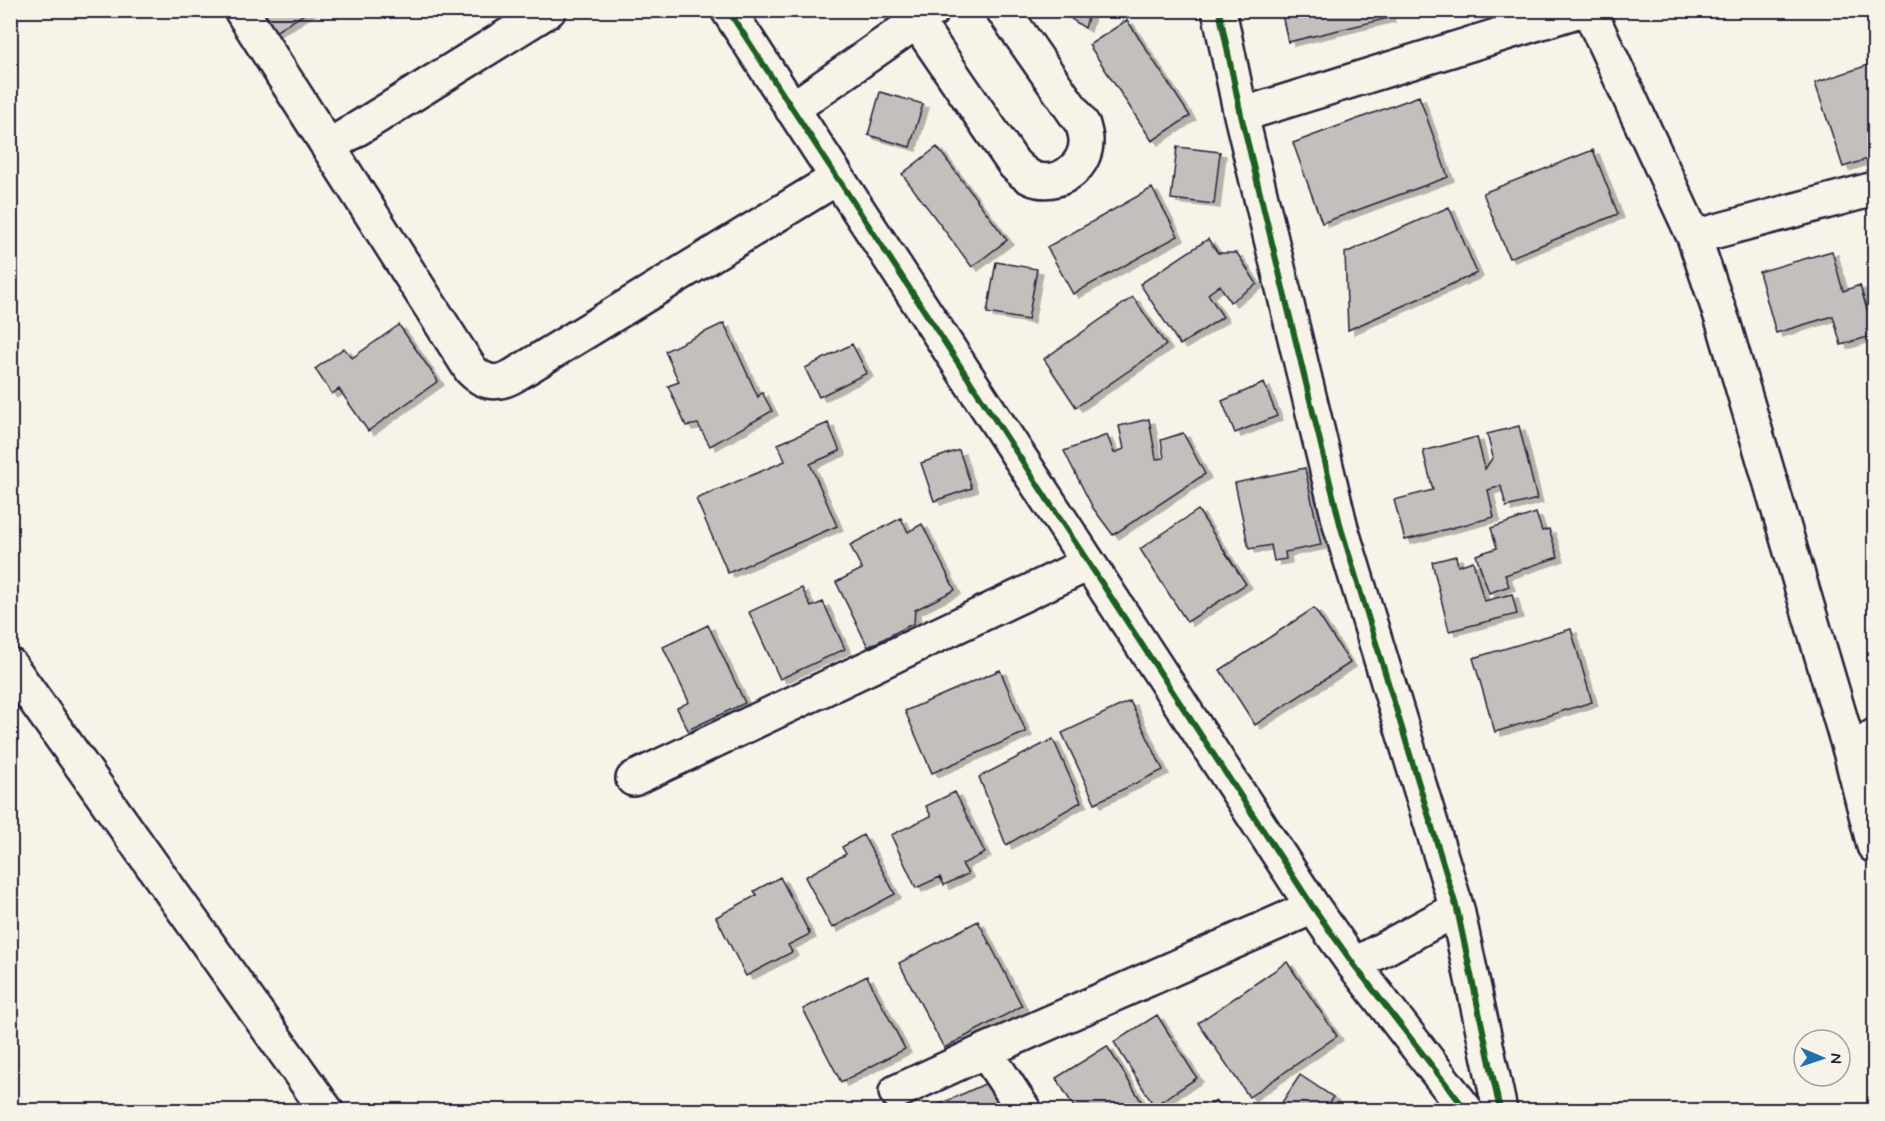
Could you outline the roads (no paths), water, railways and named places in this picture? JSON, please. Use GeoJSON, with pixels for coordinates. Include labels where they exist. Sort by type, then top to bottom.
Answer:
{"type":"FeatureCollection","features":[{"type":"Feature","properties":{"kind":"street"},"geometry":{"type":"LineString","coordinates":[[241,10],[471,370],[486,381],[505,381],[837,178]]}},
{"type":"Feature","properties":{"kind":"street"},"geometry":{"type":"LineString","coordinates":[[328,147],[549,10]]}},
{"type":"Feature","properties":{"kind":"street"},"geometry":{"type":"LineString","coordinates":[[728,10],[1313,907],[1354,965],[1466,1110]]}},
{"type":"Feature","properties":{"kind":"street"},"geometry":{"type":"LineString","coordinates":[[792,109],[925,16],[1014,164],[1024,174],[1038,180],[1052,180],[1066,176],[1077,166],[1084,154],[1086,140],[1083,125],[1003,10]]}},
{"type":"Feature","properties":{"kind":"street"},"geometry":{"type":"LineString","coordinates":[[1219,10],[1241,115],[1341,528],[1457,909],[1500,1110]]}},
{"type":"Feature","properties":{"kind":"street"},"geometry":{"type":"LineString","coordinates":[[1241,115],[1580,10]]}},
{"type":"Feature","properties":{"kind":"street"},"geometry":{"type":"LineString","coordinates":[[1589,10],[1694,237],[1862,744],[1875,846]]}},
{"type":"Feature","properties":{"kind":"street"},"geometry":{"type":"LineString","coordinates":[[1694,237],[1875,189]]}},
{"type":"Feature","properties":{"kind":"street"},"geometry":{"type":"LineString","coordinates":[[633,778],[1088,564]]}},
{"type":"Feature","properties":{"kind":"street"},"geometry":{"type":"LineString","coordinates":[[10,665],[326,1110]]}},
{"type":"Feature","properties":{"kind":"street"},"geometry":{"type":"LineString","coordinates":[[896,1092],[1313,907]]}},
{"type":"Feature","properties":{"kind":"street"},"geometry":{"type":"LineString","coordinates":[[1354,965],[1457,909]]}},
{"type":"Feature","properties":{"kind":"street"},"geometry":{"type":"LineString","coordinates":[[985,1051],[1024,1110]]}}]}
